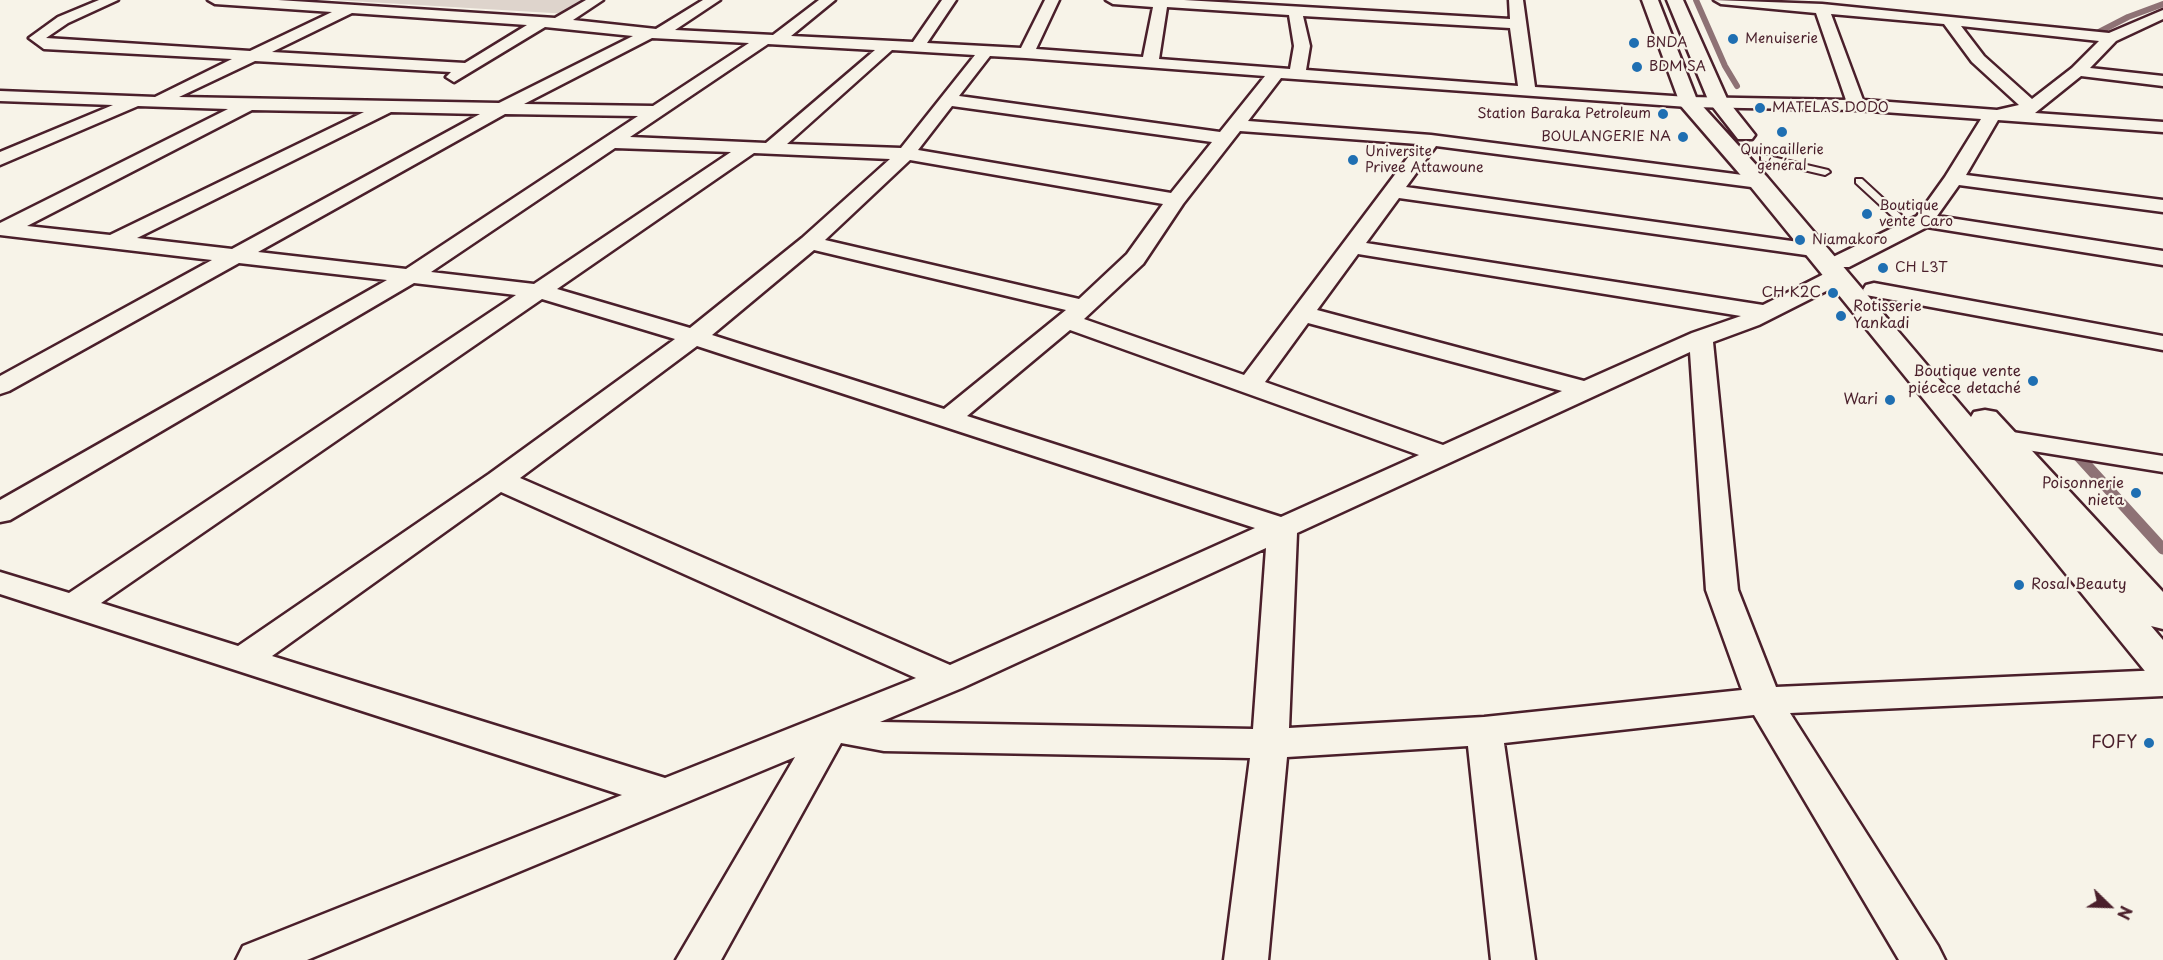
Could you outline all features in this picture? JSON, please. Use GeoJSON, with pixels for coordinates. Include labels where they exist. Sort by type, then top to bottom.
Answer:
{"type":"FeatureCollection","features":[{"type":"Feature","properties":{"kind":"main road"},"geometry":{"type":"LineString","coordinates":[[1650,0],[1688,102],[1761,170],[1839,270],[2163,666]]}},
{"type":"Feature","properties":{"kind":"main road"},"geometry":{"type":"LineString","coordinates":[[1675,0],[1719,102],[1813,250],[1839,270],[1874,290],[2000,438],[2163,616]]}},
{"type":"Feature","properties":{"kind":"street"},"geometry":{"type":"LineString","coordinates":[[111,0],[63,20],[37,38],[44,44],[470,68]]}},
{"type":"Feature","properties":{"kind":"street"},"geometry":{"type":"LineString","coordinates":[[216,0],[550,23],[655,33],[1026,53],[1527,92],[1688,102],[1856,105],[2163,127]]}},
{"type":"Feature","properties":{"kind":"street"},"geometry":{"type":"LineString","coordinates":[[113,242],[438,87],[550,23],[596,0]]}},
{"type":"Feature","properties":{"kind":"street"},"geometry":{"type":"LineString","coordinates":[[0,386],[505,107],[655,33],[713,0]]}},
{"type":"Feature","properties":{"kind":"street"},"geometry":{"type":"LineString","coordinates":[[0,513],[410,276],[828,0]]}},
{"type":"Feature","properties":{"kind":"street"},"geometry":{"type":"LineString","coordinates":[[917,47],[949,0]]}},
{"type":"Feature","properties":{"kind":"street"},"geometry":{"type":"LineString","coordinates":[[1026,53],[1052,0]]}},
{"type":"Feature","properties":{"kind":"street"},"geometry":{"type":"LineString","coordinates":[[1113,0],[1210,3],[1516,24]]}},
{"type":"Feature","properties":{"kind":"street"},"geometry":{"type":"LineString","coordinates":[[1516,0],[1516,24],[1527,92]]}},
{"type":"Feature","properties":{"kind":"street"},"geometry":{"type":"LineString","coordinates":[[1721,0],[1985,23],[2111,38]]}},
{"type":"Feature","properties":{"kind":"street"},"geometry":{"type":"LineString","coordinates":[[1150,62],[1161,3]]}},
{"type":"Feature","properties":{"kind":"street"},"geometry":{"type":"LineString","coordinates":[[1822,8],[1856,105]]}},
{"type":"Feature","properties":{"kind":"street"},"geometry":{"type":"LineString","coordinates":[[1973,8],[1985,23]]}},
{"type":"Feature","properties":{"kind":"street"},"geometry":{"type":"LineString","coordinates":[[158,102],[348,9]]}},
{"type":"Feature","properties":{"kind":"street"},"geometry":{"type":"LineString","coordinates":[[1295,10],[1302,46],[1297,73]]}},
{"type":"Feature","properties":{"kind":"street"},"geometry":{"type":"LineString","coordinates":[[258,960],[950,679],[1282,526],[1701,338],[1751,320],[1916,224],[1954,179],[1992,116],[2032,108],[2078,71],[2111,38],[2163,14]]}},
{"type":"Feature","properties":{"kind":"street"},"geometry":{"type":"LineString","coordinates":[[1949,20],[1978,59],[2032,108]]}},
{"type":"Feature","properties":{"kind":"street"},"geometry":{"type":"LineString","coordinates":[[74,606],[539,291],[761,148],[888,46]]}},
{"type":"Feature","properties":{"kind":"street"},"geometry":{"type":"LineString","coordinates":[[244,659],[499,480],[694,337],[810,243],[906,154],[986,51]]}},
{"type":"Feature","properties":{"kind":"street"},"geometry":{"type":"LineString","coordinates":[[2078,71],[2163,81]]}},
{"type":"Feature","properties":{"kind":"street"},"geometry":{"type":"LineString","coordinates":[[948,419],[1076,314],[1135,259],[1176,200],[1277,72]]}},
{"type":"Feature","properties":{"kind":"street"},"geometry":{"type":"LineString","coordinates":[[0,96],[249,105],[658,111]]}},
{"type":"Feature","properties":{"kind":"street"},"geometry":{"type":"LineString","coordinates":[[949,100],[1229,131],[1431,141],[1761,170]]}},
{"type":"Feature","properties":{"kind":"street"},"geometry":{"type":"LineString","coordinates":[[0,159],[139,101]]}},
{"type":"Feature","properties":{"kind":"street"},"geometry":{"type":"LineString","coordinates":[[2,229],[249,105]]}},
{"type":"Feature","properties":{"kind":"street"},"geometry":{"type":"LineString","coordinates":[[612,141],[906,154],[1176,200]]}},
{"type":"Feature","properties":{"kind":"street"},"geometry":{"type":"LineString","coordinates":[[1249,386],[1431,141]]}},
{"type":"Feature","properties":{"kind":"street"},"geometry":{"type":"LineString","coordinates":[[1954,179],[2163,206]]}},
{"type":"Feature","properties":{"kind":"street"},"geometry":{"type":"LineString","coordinates":[[1394,191],[1813,250]]}},
{"type":"Feature","properties":{"kind":"street"},"geometry":{"type":"LineString","coordinates":[[1916,224],[2163,258]]}},
{"type":"Feature","properties":{"kind":"street"},"geometry":{"type":"LineString","coordinates":[[2,229],[539,291],[694,337],[1282,526]]}},
{"type":"Feature","properties":{"kind":"street"},"geometry":{"type":"LineString","coordinates":[[810,243],[1076,314],[1249,386],[1443,454]]}},
{"type":"Feature","properties":{"kind":"street"},"geometry":{"type":"LineString","coordinates":[[1353,247],[1763,312]]}},
{"type":"Feature","properties":{"kind":"street"},"geometry":{"type":"LineString","coordinates":[[1874,290],[2163,343]]}},
{"type":"Feature","properties":{"kind":"street"},"geometry":{"type":"LineString","coordinates":[[1303,314],[1586,390]]}},
{"type":"Feature","properties":{"kind":"street"},"geometry":{"type":"LineString","coordinates":[[1701,338],[1722,590],[1764,700],[1923,960]]}},
{"type":"Feature","properties":{"kind":"street"},"geometry":{"type":"LineString","coordinates":[[0,368],[25,372]]}},
{"type":"Feature","properties":{"kind":"street"},"geometry":{"type":"LineString","coordinates":[[2000,438],[2163,464]]}},
{"type":"Feature","properties":{"kind":"street"},"geometry":{"type":"LineString","coordinates":[[499,480],[950,679]]}},
{"type":"Feature","properties":{"kind":"street"},"geometry":{"type":"LineString","coordinates":[[1246,960],[1270,744],[1282,526]]}},
{"type":"Feature","properties":{"kind":"street"},"geometry":{"type":"LineString","coordinates":[[0,583],[666,794]]}},
{"type":"Feature","properties":{"kind":"street"},"geometry":{"type":"LineString","coordinates":[[832,727],[884,737],[1270,744],[1484,731],[1764,700],[2163,683]]}},
{"type":"Feature","properties":{"kind":"street"},"geometry":{"type":"LineString","coordinates":[[698,960],[832,727]]}},
{"type":"Feature","properties":{"kind":"street"},"geometry":{"type":"LineString","coordinates":[[1484,731],[1513,960]]}},
{"type":"Feature","properties":{"kind":"lane"},"geometry":{"type":"LineString","coordinates":[[1761,170],[1825,171]]}},
{"type":"Feature","properties":{"kind":"lane"},"geometry":{"type":"LineString","coordinates":[[1859,180],[1916,224]]}},
{"type":"Feature","properties":{"kind":"shaded area"},"geometry":{"type":"Polygon","coordinates":[[[334,0],[591,0],[569,14],[334,0]]]}},
{"type":"Feature","properties":{"kind":"waterway"},"geometry":{"type":"LineString","coordinates":[[1696,0],[1725,66],[1737,86]]}},
{"type":"Feature","properties":{"kind":"waterway"},"geometry":{"type":"LineString","coordinates":[[1743,0],[1773,3]]}},
{"type":"Feature","properties":{"kind":"waterway"},"geometry":{"type":"LineString","coordinates":[[2087,32],[2097,33],[2128,17],[2163,4]]}},
{"type":"Feature","properties":{"kind":"waterway"},"geometry":{"type":"LineString","coordinates":[[2072,449],[2163,549]]}},
{"type":"Feature","properties":{"kind":"place","name":"Menuiserie"},"geometry":{"type":"Point","coordinates":[1733,39]}},
{"type":"Feature","properties":{"kind":"place","name":"BNDA"},"geometry":{"type":"Point","coordinates":[1634,43]}},
{"type":"Feature","properties":{"kind":"place","name":"BDM SA"},"geometry":{"type":"Point","coordinates":[1637,67]}},
{"type":"Feature","properties":{"kind":"place","name":"MATELAS DODO"},"geometry":{"type":"Point","coordinates":[1760,108]}},
{"type":"Feature","properties":{"kind":"place","name":"Station Baraka Petroleum"},"geometry":{"type":"Point","coordinates":[1663,114]}},
{"type":"Feature","properties":{"kind":"place","name":"Quincaillerie général"},"geometry":{"type":"Point","coordinates":[1782,132]}},
{"type":"Feature","properties":{"kind":"place","name":"BOULANGERIE NA"},"geometry":{"type":"Point","coordinates":[1683,137]}},
{"type":"Feature","properties":{"kind":"place","name":"Universite Privee Attawoune"},"geometry":{"type":"Point","coordinates":[1353,160]}},
{"type":"Feature","properties":{"kind":"place","name":"Boutique vente Caro"},"geometry":{"type":"Point","coordinates":[1867,214]}},
{"type":"Feature","properties":{"kind":"place","name":"Niamakoro"},"geometry":{"type":"Point","coordinates":[1800,240]}},
{"type":"Feature","properties":{"kind":"place","name":"CH L3T"},"geometry":{"type":"Point","coordinates":[1883,268]}},
{"type":"Feature","properties":{"kind":"place","name":"CH K2C"},"geometry":{"type":"Point","coordinates":[1833,293]}},
{"type":"Feature","properties":{"kind":"place","name":"Rotisserie Yankadi"},"geometry":{"type":"Point","coordinates":[1841,316]}},
{"type":"Feature","properties":{"kind":"place","name":"Boutique vente piécece detaché"},"geometry":{"type":"Point","coordinates":[2033,381]}},
{"type":"Feature","properties":{"kind":"place","name":"Wari"},"geometry":{"type":"Point","coordinates":[1890,400]}},
{"type":"Feature","properties":{"kind":"place","name":"Poisonnerie nieta"},"geometry":{"type":"Point","coordinates":[2136,493]}},
{"type":"Feature","properties":{"kind":"place","name":"Rosal Beauty"},"geometry":{"type":"Point","coordinates":[2019,585]}},
{"type":"Feature","properties":{"kind":"place","name":"FOFY"},"geometry":{"type":"Point","coordinates":[2149,743]}}]}
